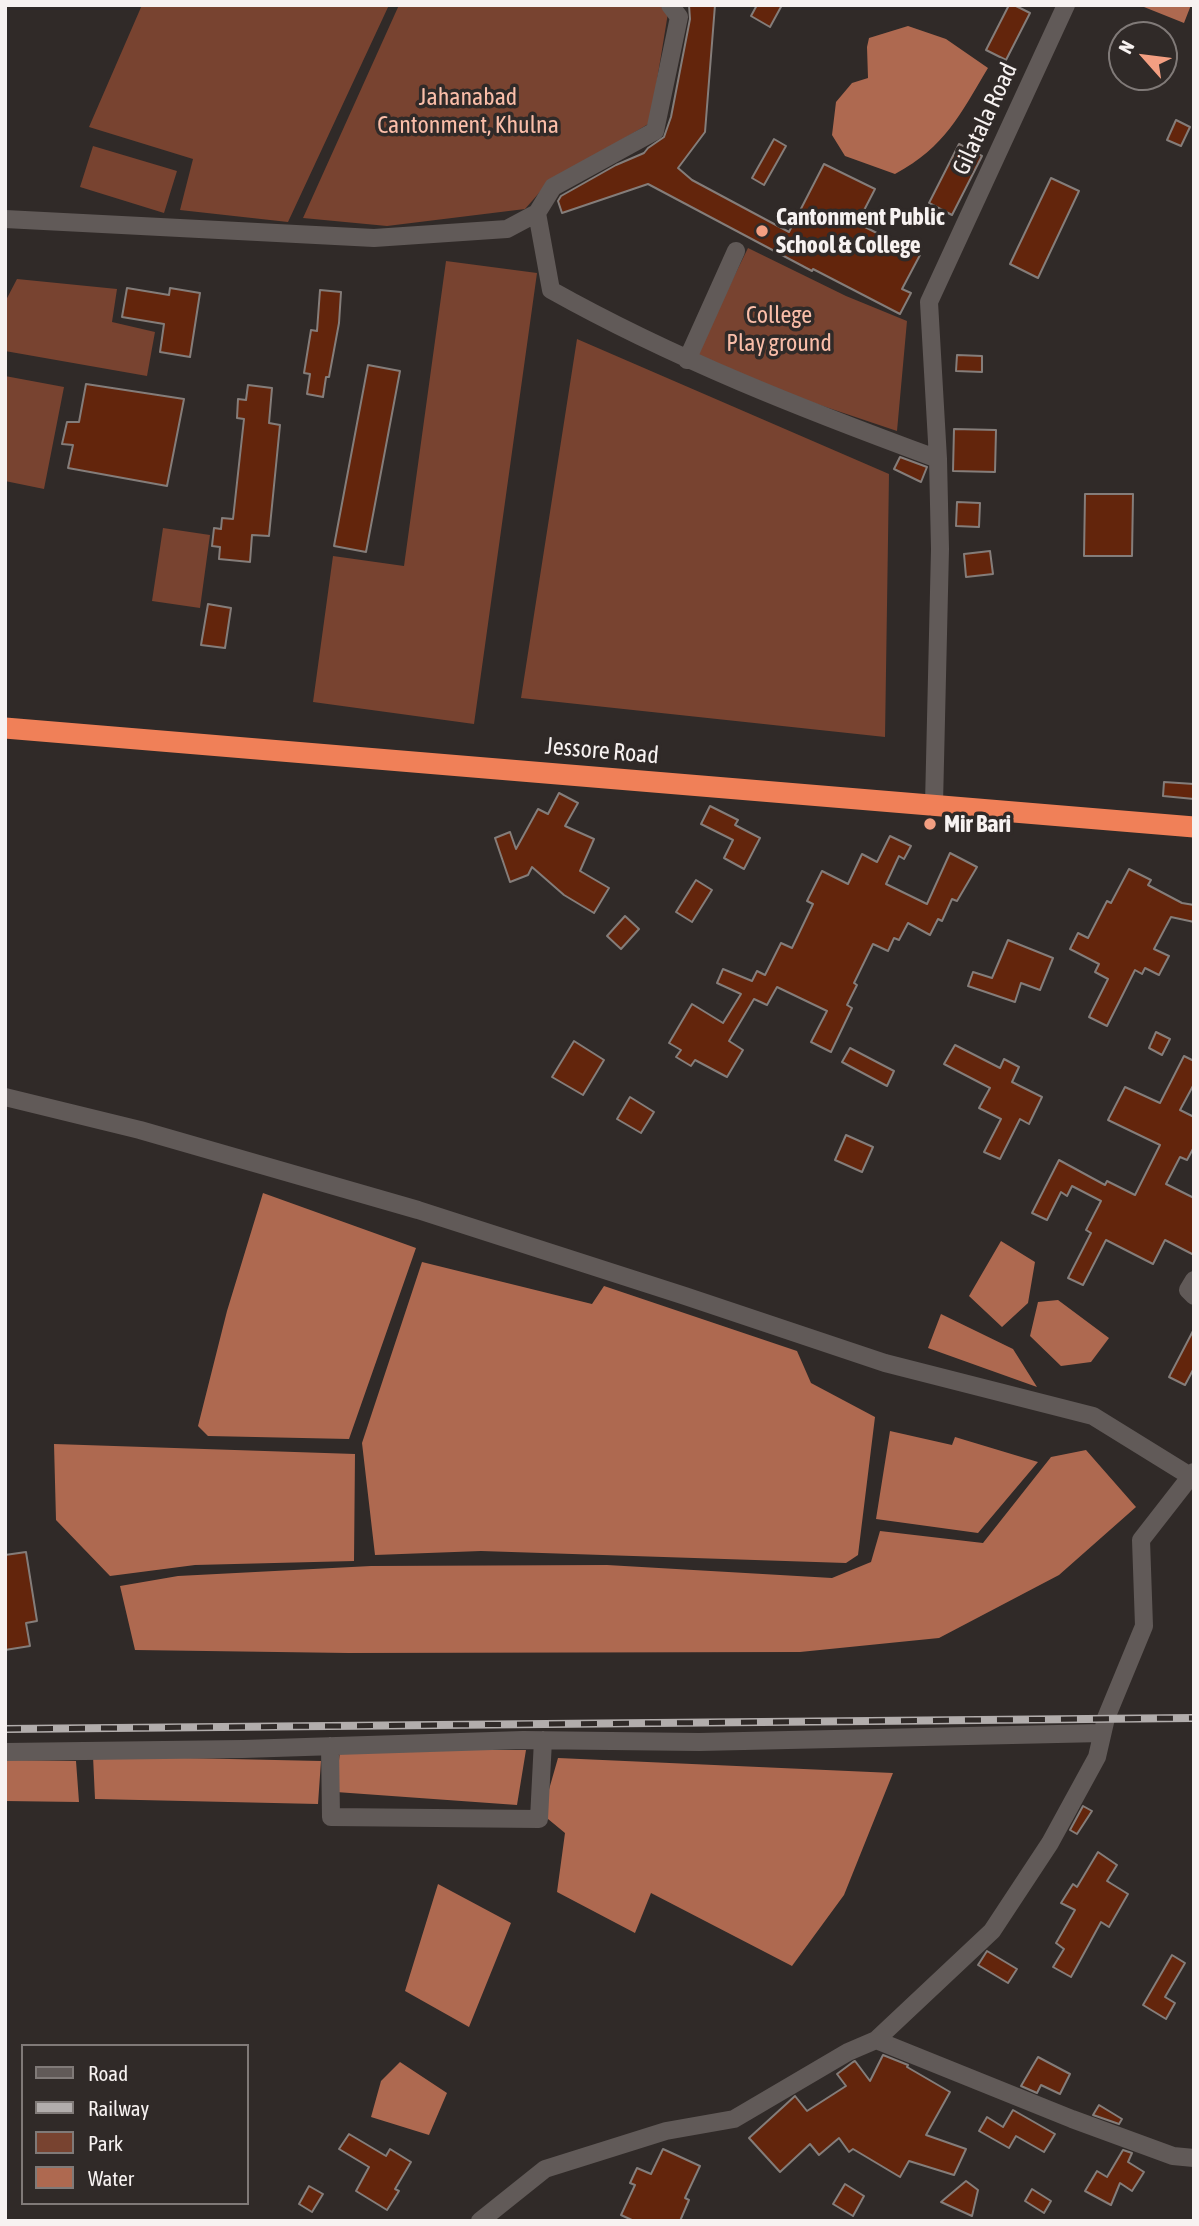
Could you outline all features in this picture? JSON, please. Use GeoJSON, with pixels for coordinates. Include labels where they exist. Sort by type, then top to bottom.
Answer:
{"type":"FeatureCollection","features":[{"type":"Feature","properties":{"kind":"highway","name":"Jessore Road"},"geometry":{"type":"LineString","coordinates":[[5,728],[1194,827]]}},
{"type":"Feature","properties":{"kind":"street"},"geometry":{"type":"LineString","coordinates":[[5,219],[374,238],[507,229],[537,213],[553,187],[655,131],[679,17],[670,5]]}},
{"type":"Feature","properties":{"kind":"street","name":"Gilatala Road"},"geometry":{"type":"LineString","coordinates":[[934,804],[940,549],[929,302],[1066,5]]}},
{"type":"Feature","properties":{"kind":"street"},"geometry":{"type":"LineString","coordinates":[[537,213],[551,290],[687,360],[938,459]]}},
{"type":"Feature","properties":{"kind":"street"},"geometry":{"type":"LineString","coordinates":[[687,360],[736,251]]}},
{"type":"Feature","properties":{"kind":"street"},"geometry":{"type":"LineString","coordinates":[[5,1097],[140,1130],[418,1210],[885,1363],[1093,1416],[1192,1474],[1141,1540],[1144,1626],[1106,1718],[1097,1757],[1050,1843],[992,1931],[876,2040],[848,2052],[734,2119],[666,2131],[545,2169],[480,2221]]}},
{"type":"Feature","properties":{"kind":"street"},"geometry":{"type":"LineString","coordinates":[[1194,1280],[1188,1290],[1194,1296]]}},
{"type":"Feature","properties":{"kind":"street"},"geometry":{"type":"LineString","coordinates":[[5,1752],[543,1740],[699,1742],[1102,1733]]}},
{"type":"Feature","properties":{"kind":"street"},"geometry":{"type":"LineString","coordinates":[[330,1746],[331,1817],[539,1819],[543,1740]]}},
{"type":"Feature","properties":{"kind":"street"},"geometry":{"type":"LineString","coordinates":[[876,2040],[1072,2119],[1173,2156],[1194,2158]]}},
{"type":"Feature","properties":{"kind":"green space"},"geometry":{"type":"Polygon","coordinates":[[[142,5],[389,5],[288,222],[180,210],[193,159],[89,127],[142,5]]]}},
{"type":"Feature","properties":{"kind":"green space","name":"Jahanabad Cantonment, Khulna"},"geometry":{"type":"Polygon","coordinates":[[[399,5],[659,5],[668,13],[650,123],[546,185],[525,209],[387,226],[303,218],[399,5]]]}},
{"type":"Feature","properties":{"kind":"green space"},"geometry":{"type":"Polygon","coordinates":[[[93,146],[177,171],[164,213],[80,187],[93,146]]]}},
{"type":"Feature","properties":{"kind":"green space","name":"College Play ground"},"geometry":{"type":"Polygon","coordinates":[[[748,248],[846,296],[907,321],[897,431],[692,362],[748,248]]]}},
{"type":"Feature","properties":{"kind":"green space"},"geometry":{"type":"Polygon","coordinates":[[[446,261],[537,273],[474,724],[313,702],[333,556],[404,566],[446,261]]]}},
{"type":"Feature","properties":{"kind":"green space"},"geometry":{"type":"Polygon","coordinates":[[[17,279],[117,289],[112,322],[155,332],[147,376],[5,351],[5,302],[17,279]]]}},
{"type":"Feature","properties":{"kind":"green space"},"geometry":{"type":"Polygon","coordinates":[[[577,339],[889,474],[885,737],[521,698],[577,339]]]}},
{"type":"Feature","properties":{"kind":"green space"},"geometry":{"type":"Polygon","coordinates":[[[5,376],[64,387],[44,489],[5,481],[5,376]]]}},
{"type":"Feature","properties":{"kind":"green space"},"geometry":{"type":"Polygon","coordinates":[[[163,528],[210,535],[200,608],[152,601],[163,528]]]}},
{"type":"Feature","properties":{"kind":"water"},"geometry":{"type":"Polygon","coordinates":[[[1139,5],[1191,5],[1184,23],[1139,5]]]}},
{"type":"Feature","properties":{"kind":"water"},"geometry":{"type":"Polygon","coordinates":[[[908,26],[946,39],[988,68],[959,115],[939,141],[895,174],[845,156],[832,135],[836,102],[852,83],[868,78],[869,38],[908,26]]]}},
{"type":"Feature","properties":{"kind":"water"},"geometry":{"type":"Polygon","coordinates":[[[263,1193],[416,1248],[349,1439],[208,1436],[198,1426],[227,1311],[263,1193]]]}},
{"type":"Feature","properties":{"kind":"water"},"geometry":{"type":"Polygon","coordinates":[[[1001,1241],[1035,1262],[1028,1303],[1002,1327],[969,1296],[1001,1241]]]}},
{"type":"Feature","properties":{"kind":"water"},"geometry":{"type":"Polygon","coordinates":[[[422,1262],[592,1304],[604,1286],[797,1351],[811,1383],[875,1417],[858,1555],[846,1563],[481,1551],[375,1555],[362,1443],[422,1262]]]}},
{"type":"Feature","properties":{"kind":"water"},"geometry":{"type":"Polygon","coordinates":[[[1058,1300],[1109,1338],[1091,1362],[1061,1366],[1030,1336],[1038,1302],[1058,1300]]]}},
{"type":"Feature","properties":{"kind":"water"},"geometry":{"type":"Polygon","coordinates":[[[941,1314],[1013,1349],[1037,1387],[928,1348],[941,1314]]]}},
{"type":"Feature","properties":{"kind":"water"},"geometry":{"type":"Polygon","coordinates":[[[890,1431],[952,1445],[955,1437],[1038,1462],[978,1533],[876,1519],[890,1431]]]}},
{"type":"Feature","properties":{"kind":"water"},"geometry":{"type":"Polygon","coordinates":[[[54,1444],[355,1454],[354,1561],[195,1565],[110,1576],[56,1520],[54,1444]]]}},
{"type":"Feature","properties":{"kind":"water"},"geometry":{"type":"Polygon","coordinates":[[[1086,1450],[1136,1507],[1059,1575],[939,1638],[800,1652],[348,1653],[135,1650],[120,1586],[178,1576],[371,1566],[607,1565],[832,1578],[871,1562],[880,1531],[983,1543],[1051,1457],[1086,1450]]]}},
{"type":"Feature","properties":{"kind":"water"},"geometry":{"type":"Polygon","coordinates":[[[340,1750],[526,1750],[517,1805],[336,1792],[340,1750]]]}},
{"type":"Feature","properties":{"kind":"water"},"geometry":{"type":"Polygon","coordinates":[[[93,1756],[321,1761],[318,1804],[95,1799],[93,1756]]]}},
{"type":"Feature","properties":{"kind":"water"},"geometry":{"type":"Polygon","coordinates":[[[558,1758],[893,1773],[844,1895],[792,1966],[651,1893],[635,1933],[557,1892],[565,1833],[542,1814],[558,1758]]]}},
{"type":"Feature","properties":{"kind":"water"},"geometry":{"type":"Polygon","coordinates":[[[5,1760],[76,1761],[79,1802],[5,1801],[5,1760]]]}},
{"type":"Feature","properties":{"kind":"water"},"geometry":{"type":"Polygon","coordinates":[[[438,1884],[511,1923],[469,2027],[405,1991],[438,1884]]]}},
{"type":"Feature","properties":{"kind":"water"},"geometry":{"type":"Polygon","coordinates":[[[400,2062],[447,2093],[429,2135],[371,2117],[381,2081],[400,2062]]]}},
{"type":"Feature","properties":{"kind":"building"},"geometry":{"type":"Polygon","coordinates":[[[689,5],[715,5],[705,132],[678,168],[692,180],[789,232],[824,164],[875,189],[859,220],[865,223],[863,226],[920,255],[902,289],[911,293],[900,314],[813,269],[812,271],[648,184],[562,213],[558,201],[561,196],[616,165],[644,153],[664,137],[671,117],[690,19],[689,5]]]}},
{"type":"Feature","properties":{"kind":"building"},"geometry":{"type":"Polygon","coordinates":[[[757,5],[782,5],[770,27],[751,16],[757,5]]]}},
{"type":"Feature","properties":{"kind":"building"},"geometry":{"type":"Polygon","coordinates":[[[1009,5],[1030,13],[1006,60],[986,50],[1009,5]]]}},
{"type":"Feature","properties":{"kind":"building"},"geometry":{"type":"Polygon","coordinates":[[[1176,120],[1190,127],[1181,146],[1167,140],[1176,120]]]}},
{"type":"Feature","properties":{"kind":"building"},"geometry":{"type":"Polygon","coordinates":[[[774,139],[786,146],[764,185],[752,178],[774,139]]]}},
{"type":"Feature","properties":{"kind":"building"},"geometry":{"type":"Polygon","coordinates":[[[959,144],[982,156],[952,215],[929,203],[959,144]]]}},
{"type":"Feature","properties":{"kind":"building"},"geometry":{"type":"Polygon","coordinates":[[[1051,178],[1079,191],[1038,278],[1010,264],[1051,178]]]}},
{"type":"Feature","properties":{"kind":"building"},"geometry":{"type":"Polygon","coordinates":[[[127,288],[169,295],[170,288],[200,293],[190,357],[160,352],[164,324],[122,317],[127,288]]]}},
{"type":"Feature","properties":{"kind":"building"},"geometry":{"type":"Polygon","coordinates":[[[320,290],[341,292],[339,323],[323,397],[307,394],[310,374],[304,373],[311,330],[317,331],[320,290]]]}},
{"type":"Feature","properties":{"kind":"building"},"geometry":{"type":"Polygon","coordinates":[[[957,355],[982,356],[982,372],[956,371],[957,355]]]}},
{"type":"Feature","properties":{"kind":"building"},"geometry":{"type":"Polygon","coordinates":[[[368,365],[400,371],[366,552],[334,546],[368,365]]]}},
{"type":"Feature","properties":{"kind":"building"},"geometry":{"type":"Polygon","coordinates":[[[86,384],[184,399],[167,486],[68,468],[73,445],[62,444],[67,422],[79,422],[86,384]]]}},
{"type":"Feature","properties":{"kind":"building"},"geometry":{"type":"Polygon","coordinates":[[[248,385],[272,388],[269,423],[280,425],[269,536],[252,535],[250,562],[219,559],[220,547],[212,546],[214,528],[221,529],[222,518],[233,519],[244,419],[237,418],[238,399],[246,400],[248,385]]]}},
{"type":"Feature","properties":{"kind":"building"},"geometry":{"type":"Polygon","coordinates":[[[954,429],[996,430],[995,472],[953,471],[954,429]]]}},
{"type":"Feature","properties":{"kind":"building"},"geometry":{"type":"Polygon","coordinates":[[[900,457],[927,467],[921,482],[894,469],[900,457]]]}},
{"type":"Feature","properties":{"kind":"building"},"geometry":{"type":"Polygon","coordinates":[[[1085,494],[1133,494],[1132,556],[1084,556],[1085,494]]]}},
{"type":"Feature","properties":{"kind":"building"},"geometry":{"type":"Polygon","coordinates":[[[957,502],[980,503],[979,527],[956,526],[957,502]]]}},
{"type":"Feature","properties":{"kind":"building"},"geometry":{"type":"Polygon","coordinates":[[[990,551],[993,574],[966,577],[964,554],[990,551]]]}},
{"type":"Feature","properties":{"kind":"building"},"geometry":{"type":"Polygon","coordinates":[[[208,604],[231,608],[225,648],[201,645],[208,604]]]}},
{"type":"Feature","properties":{"kind":"building"},"geometry":{"type":"Polygon","coordinates":[[[1164,782],[1194,784],[1194,799],[1163,796],[1164,782]]]}},
{"type":"Feature","properties":{"kind":"building"},"geometry":{"type":"Polygon","coordinates":[[[559,793],[578,803],[565,826],[594,839],[580,871],[609,888],[594,913],[564,895],[532,867],[528,875],[510,882],[495,838],[510,832],[516,849],[538,809],[548,814],[559,793]]]}},
{"type":"Feature","properties":{"kind":"building"},"geometry":{"type":"Polygon","coordinates":[[[710,806],[738,820],[735,825],[760,838],[744,869],[724,858],[733,840],[701,824],[710,806]]]}},
{"type":"Feature","properties":{"kind":"building"},"geometry":{"type":"Polygon","coordinates":[[[890,836],[911,846],[904,859],[899,856],[886,884],[927,904],[950,853],[977,867],[957,901],[952,899],[942,921],[938,919],[930,935],[908,923],[899,940],[894,938],[888,951],[873,944],[854,983],[857,985],[847,1005],[852,1008],[831,1052],[811,1042],[827,1011],[777,987],[767,1005],[754,999],[729,1041],[743,1050],[727,1077],[695,1060],[691,1066],[676,1057],[681,1050],[669,1043],[692,1004],[723,1023],[741,994],[717,983],[723,969],[752,981],[757,971],[765,975],[781,943],[792,948],[813,904],[807,901],[822,871],[848,884],[862,854],[877,862],[890,836]]]}},
{"type":"Feature","properties":{"kind":"building"},"geometry":{"type":"Polygon","coordinates":[[[1129,869],[1151,880],[1148,885],[1182,903],[1194,905],[1194,922],[1171,917],[1154,949],[1169,956],[1159,975],[1145,968],[1142,974],[1135,970],[1107,1026],[1089,1017],[1108,979],[1095,972],[1099,964],[1070,949],[1078,933],[1088,938],[1107,901],[1111,903],[1129,869]]]}},
{"type":"Feature","properties":{"kind":"building"},"geometry":{"type":"Polygon","coordinates":[[[696,880],[712,890],[692,922],[676,912],[696,880]]]}},
{"type":"Feature","properties":{"kind":"building"},"geometry":{"type":"Polygon","coordinates":[[[625,916],[639,929],[621,949],[607,936],[625,916]]]}},
{"type":"Feature","properties":{"kind":"building"},"geometry":{"type":"Polygon","coordinates":[[[1008,940],[1053,958],[1040,990],[1021,983],[1015,1002],[968,986],[973,972],[992,978],[1008,940]]]}},
{"type":"Feature","properties":{"kind":"building"},"geometry":{"type":"Polygon","coordinates":[[[1156,1032],[1170,1039],[1162,1055],[1149,1048],[1156,1032]]]}},
{"type":"Feature","properties":{"kind":"building"},"geometry":{"type":"Polygon","coordinates":[[[574,1041],[604,1060],[583,1095],[552,1077],[574,1041]]]}},
{"type":"Feature","properties":{"kind":"building"},"geometry":{"type":"Polygon","coordinates":[[[955,1045],[1000,1068],[1004,1059],[1019,1067],[1012,1082],[1042,1097],[1029,1124],[1020,1119],[1000,1159],[984,1152],[1001,1119],[979,1108],[990,1088],[944,1064],[955,1045]]]}},
{"type":"Feature","properties":{"kind":"building"},"geometry":{"type":"Polygon","coordinates":[[[850,1048],[894,1071],[887,1086],[842,1062],[850,1048]]]}},
{"type":"Feature","properties":{"kind":"building"},"geometry":{"type":"Polygon","coordinates":[[[1184,1056],[1194,1061],[1194,1084],[1180,1110],[1194,1117],[1194,1147],[1187,1160],[1180,1157],[1166,1184],[1194,1198],[1194,1255],[1165,1240],[1153,1264],[1106,1240],[1083,1285],[1068,1278],[1091,1233],[1086,1230],[1101,1201],[1072,1186],[1067,1196],[1061,1192],[1047,1220],[1032,1213],[1059,1160],[1105,1185],[1107,1181],[1135,1195],[1160,1145],[1108,1120],[1125,1087],[1160,1103],[1184,1056]]]}},
{"type":"Feature","properties":{"kind":"building"},"geometry":{"type":"Polygon","coordinates":[[[630,1097],[654,1112],[641,1133],[617,1119],[630,1097]]]}},
{"type":"Feature","properties":{"kind":"building"},"geometry":{"type":"Polygon","coordinates":[[[846,1135],[873,1147],[862,1172],[835,1160],[846,1135]]]}},
{"type":"Feature","properties":{"kind":"building"},"geometry":{"type":"Polygon","coordinates":[[[1194,1329],[1194,1368],[1185,1385],[1169,1377],[1194,1329]]]}},
{"type":"Feature","properties":{"kind":"building"},"geometry":{"type":"Polygon","coordinates":[[[26,1552],[37,1621],[26,1623],[30,1646],[5,1650],[5,1555],[26,1552]]]}},
{"type":"Feature","properties":{"kind":"building"},"geometry":{"type":"Polygon","coordinates":[[[1083,1806],[1092,1811],[1077,1834],[1070,1830],[1083,1806]]]}},
{"type":"Feature","properties":{"kind":"building"},"geometry":{"type":"Polygon","coordinates":[[[1098,1852],[1117,1865],[1107,1881],[1128,1894],[1109,1927],[1101,1922],[1071,1977],[1053,1967],[1064,1949],[1056,1943],[1075,1910],[1061,1903],[1073,1884],[1077,1887],[1098,1852]]]}},
{"type":"Feature","properties":{"kind":"building"},"geometry":{"type":"Polygon","coordinates":[[[987,1951],[1017,1969],[1008,1983],[978,1965],[987,1951]]]}},
{"type":"Feature","properties":{"kind":"building"},"geometry":{"type":"Polygon","coordinates":[[[1172,1955],[1185,1963],[1165,1997],[1175,2003],[1166,2019],[1143,2005],[1172,1955]]]}},
{"type":"Feature","properties":{"kind":"building"},"geometry":{"type":"Polygon","coordinates":[[[883,2055],[908,2065],[907,2067],[950,2092],[926,2135],[966,2149],[954,2175],[909,2161],[900,2177],[853,2149],[849,2152],[839,2138],[819,2155],[810,2144],[780,2172],[749,2138],[795,2096],[807,2111],[846,2086],[837,2074],[855,2061],[870,2081],[883,2055]]]}},
{"type":"Feature","properties":{"kind":"building"},"geometry":{"type":"Polygon","coordinates":[[[1038,2057],[1070,2074],[1060,2094],[1041,2085],[1037,2093],[1021,2086],[1038,2057]]]}},
{"type":"Feature","properties":{"kind":"building"},"geometry":{"type":"Polygon","coordinates":[[[1099,2105],[1122,2119],[1119,2124],[1093,2115],[1099,2105]]]}},
{"type":"Feature","properties":{"kind":"building"},"geometry":{"type":"Polygon","coordinates":[[[1013,2110],[1055,2134],[1044,2152],[1016,2136],[1009,2148],[979,2131],[987,2117],[1003,2127],[1013,2110]]]}},
{"type":"Feature","properties":{"kind":"building"},"geometry":{"type":"Polygon","coordinates":[[[349,2134],[386,2156],[390,2149],[411,2162],[395,2189],[399,2191],[387,2210],[356,2191],[369,2167],[339,2149],[349,2134]]]}},
{"type":"Feature","properties":{"kind":"building"},"geometry":{"type":"Polygon","coordinates":[[[663,2149],[700,2166],[685,2198],[689,2200],[680,2221],[634,2221],[621,2215],[635,2185],[630,2183],[637,2168],[651,2174],[663,2149]]]}},
{"type":"Feature","properties":{"kind":"building"},"geometry":{"type":"Polygon","coordinates":[[[1123,2150],[1132,2153],[1128,2162],[1144,2172],[1132,2191],[1120,2183],[1111,2205],[1085,2191],[1097,2171],[1107,2177],[1123,2150]]]}},
{"type":"Feature","properties":{"kind":"building"},"geometry":{"type":"Polygon","coordinates":[[[966,2181],[978,2190],[972,2216],[941,2202],[966,2181]]]}},
{"type":"Feature","properties":{"kind":"building"},"geometry":{"type":"Polygon","coordinates":[[[845,2184],[864,2196],[853,2216],[833,2204],[845,2184]]]}},
{"type":"Feature","properties":{"kind":"building"},"geometry":{"type":"Polygon","coordinates":[[[309,2186],[323,2194],[312,2212],[299,2204],[309,2186]]]}},
{"type":"Feature","properties":{"kind":"building"},"geometry":{"type":"Polygon","coordinates":[[[1032,2189],[1051,2201],[1044,2213],[1025,2201],[1032,2189]]]}},
{"type":"Feature","properties":{"kind":"railway"},"geometry":{"type":"LineString","coordinates":[[5,1729],[1194,1718]]}},
{"type":"Feature","properties":{"kind":"place","name":"Cantonment Public School & College"},"geometry":{"type":"Point","coordinates":[762,231]}},
{"type":"Feature","properties":{"kind":"place","name":"Mir Bari"},"geometry":{"type":"Point","coordinates":[930,824]}}]}
